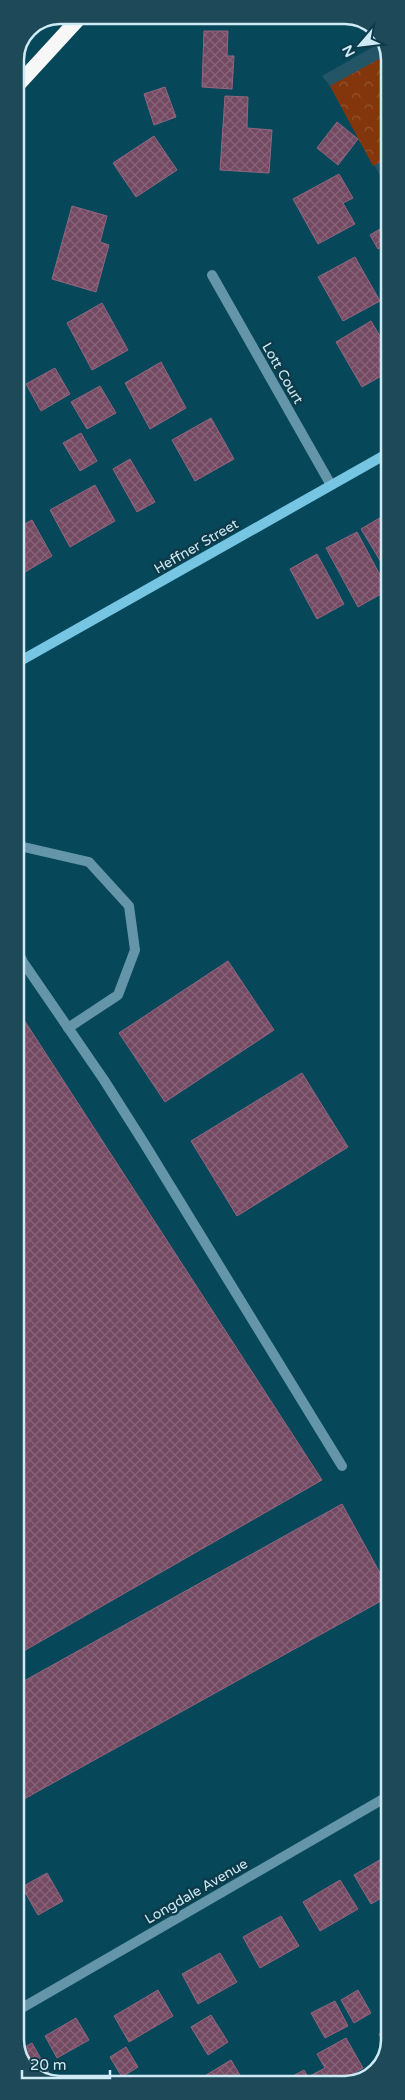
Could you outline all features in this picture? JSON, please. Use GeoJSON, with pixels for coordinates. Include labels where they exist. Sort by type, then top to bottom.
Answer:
{"type":"FeatureCollection","features":[{"type":"Feature","properties":{"kind":"highway"},"geometry":{"type":"LineString","coordinates":[[24,78],[74,24]]}},
{"type":"Feature","properties":{"kind":"street","name":"Lott Court"},"geometry":{"type":"LineString","coordinates":[[212,275],[331,485]]}},
{"type":"Feature","properties":{"kind":"street","name":"Heffner Street"},"geometry":{"type":"LineString","coordinates":[[24,659],[381,457]]}},
{"type":"Feature","properties":{"kind":"street"},"geometry":{"type":"LineString","coordinates":[[24,847],[89,862],[129,906],[135,950],[118,995],[68,1028]]}},
{"type":"Feature","properties":{"kind":"street"},"geometry":{"type":"LineString","coordinates":[[24,962],[144,1143],[342,1466]]}},
{"type":"Feature","properties":{"kind":"street","name":"Longdale Avenue"},"geometry":{"type":"LineString","coordinates":[[24,2007],[381,1800]]}},
{"type":"Feature","properties":{"kind":"shaded area"},"geometry":{"type":"Polygon","coordinates":[[[377,44],[381,55],[381,177],[330,86],[322,76],[377,44]]]}},
{"type":"Feature","properties":{"kind":"green space"},"geometry":{"type":"Polygon","coordinates":[[[381,58],[381,162],[373,166],[330,86],[381,58]]]}},
{"type":"Feature","properties":{"kind":"building"},"geometry":{"type":"Polygon","coordinates":[[[204,31],[228,31],[227,56],[234,56],[232,89],[202,87],[204,31]]]}},
{"type":"Feature","properties":{"kind":"building"},"geometry":{"type":"Polygon","coordinates":[[[165,87],[176,117],[154,125],[144,94],[165,87]]]}},
{"type":"Feature","properties":{"kind":"building"},"geometry":{"type":"Polygon","coordinates":[[[225,96],[248,97],[247,128],[272,130],[269,173],[220,170],[225,96]]]}},
{"type":"Feature","properties":{"kind":"building"},"geometry":{"type":"Polygon","coordinates":[[[337,122],[358,139],[338,165],[317,148],[337,122]]]}},
{"type":"Feature","properties":{"kind":"building"},"geometry":{"type":"Polygon","coordinates":[[[154,136],[177,170],[136,197],[113,163],[154,136]]]}},
{"type":"Feature","properties":{"kind":"building"},"geometry":{"type":"Polygon","coordinates":[[[339,174],[353,198],[343,203],[355,224],[318,244],[293,199],[339,174]]]}},
{"type":"Feature","properties":{"kind":"building"},"geometry":{"type":"Polygon","coordinates":[[[72,206],[107,216],[100,242],[109,245],[96,292],[52,279],[72,206]]]}},
{"type":"Feature","properties":{"kind":"building"},"geometry":{"type":"Polygon","coordinates":[[[381,228],[381,247],[378,249],[370,235],[381,228]]]}},
{"type":"Feature","properties":{"kind":"building"},"geometry":{"type":"Polygon","coordinates":[[[355,257],[380,301],[343,321],[318,277],[355,257]]]}},
{"type":"Feature","properties":{"kind":"building"},"geometry":{"type":"Polygon","coordinates":[[[102,303],[128,350],[92,370],[67,323],[102,303]]]}},
{"type":"Feature","properties":{"kind":"building"},"geometry":{"type":"Polygon","coordinates":[[[371,321],[381,338],[381,376],[362,387],[336,342],[371,321]]]}},
{"type":"Feature","properties":{"kind":"building"},"geometry":{"type":"Polygon","coordinates":[[[161,362],[186,408],[150,429],[125,383],[161,362]]]}},
{"type":"Feature","properties":{"kind":"building"},"geometry":{"type":"Polygon","coordinates":[[[55,368],[70,394],[41,411],[26,384],[55,368]]]}},
{"type":"Feature","properties":{"kind":"building"},"geometry":{"type":"Polygon","coordinates":[[[100,386],[116,413],[87,429],[71,402],[100,386]]]}},
{"type":"Feature","properties":{"kind":"building"},"geometry":{"type":"Polygon","coordinates":[[[211,418],[234,459],[195,481],[172,440],[211,418]]]}},
{"type":"Feature","properties":{"kind":"building"},"geometry":{"type":"Polygon","coordinates":[[[81,433],[97,461],[80,471],[63,443],[81,433]]]}},
{"type":"Feature","properties":{"kind":"building"},"geometry":{"type":"Polygon","coordinates":[[[130,459],[155,502],[137,512],[113,469],[130,459]]]}},
{"type":"Feature","properties":{"kind":"building"},"geometry":{"type":"Polygon","coordinates":[[[95,485],[115,521],[70,547],[50,510],[95,485]]]}},
{"type":"Feature","properties":{"kind":"building"},"geometry":{"type":"Polygon","coordinates":[[[381,517],[381,562],[361,529],[381,517]]]}},
{"type":"Feature","properties":{"kind":"building"},"geometry":{"type":"Polygon","coordinates":[[[32,520],[52,556],[24,573],[24,524],[32,520]]]}},
{"type":"Feature","properties":{"kind":"building"},"geometry":{"type":"Polygon","coordinates":[[[357,532],[381,577],[381,594],[358,607],[326,548],[357,532]]]}},
{"type":"Feature","properties":{"kind":"building"},"geometry":{"type":"Polygon","coordinates":[[[317,554],[344,604],[317,619],[290,569],[317,554]]]}},
{"type":"Feature","properties":{"kind":"building"},"geometry":{"type":"Polygon","coordinates":[[[228,961],[274,1030],[165,1102],[119,1033],[228,961]]]}},
{"type":"Feature","properties":{"kind":"building"},"geometry":{"type":"Polygon","coordinates":[[[24,1020],[322,1480],[24,1651],[24,1020]]]}},
{"type":"Feature","properties":{"kind":"building"},"geometry":{"type":"Polygon","coordinates":[[[302,1073],[348,1147],[237,1216],[191,1141],[302,1073]]]}},
{"type":"Feature","properties":{"kind":"building"},"geometry":{"type":"Polygon","coordinates":[[[342,1504],[381,1575],[381,1601],[24,1799],[24,1681],[342,1504]]]}},
{"type":"Feature","properties":{"kind":"building"},"geometry":{"type":"Polygon","coordinates":[[[381,1859],[381,1898],[371,1904],[354,1875],[381,1859]]]}},
{"type":"Feature","properties":{"kind":"building"},"geometry":{"type":"Polygon","coordinates":[[[47,1873],[63,1901],[38,1915],[24,1890],[24,1886],[47,1873]]]}},
{"type":"Feature","properties":{"kind":"building"},"geometry":{"type":"Polygon","coordinates":[[[340,1880],[358,1909],[320,1931],[303,1902],[340,1880]]]}},
{"type":"Feature","properties":{"kind":"building"},"geometry":{"type":"Polygon","coordinates":[[[281,1916],[299,1946],[260,1968],[243,1937],[281,1916]]]}},
{"type":"Feature","properties":{"kind":"building"},"geometry":{"type":"Polygon","coordinates":[[[220,1953],[237,1982],[198,2004],[182,1974],[220,1953]]]}},
{"type":"Feature","properties":{"kind":"building"},"geometry":{"type":"Polygon","coordinates":[[[158,1990],[173,2016],[129,2042],[114,2016],[158,1990]]]}},
{"type":"Feature","properties":{"kind":"building"},"geometry":{"type":"Polygon","coordinates":[[[358,1990],[371,2013],[354,2023],[341,2000],[358,1990]]]}},
{"type":"Feature","properties":{"kind":"building"},"geometry":{"type":"Polygon","coordinates":[[[335,2001],[348,2026],[325,2038],[311,2013],[335,2001]]]}},
{"type":"Feature","properties":{"kind":"building"},"geometry":{"type":"Polygon","coordinates":[[[211,2015],[228,2042],[208,2055],[191,2027],[211,2015]]]}},
{"type":"Feature","properties":{"kind":"building"},"geometry":{"type":"Polygon","coordinates":[[[76,2018],[89,2040],[57,2058],[45,2036],[76,2018]]]}},
{"type":"Feature","properties":{"kind":"building"},"geometry":{"type":"Polygon","coordinates":[[[346,2038],[363,2068],[349,2076],[310,2076],[325,2068],[317,2054],[346,2038]]]}},
{"type":"Feature","properties":{"kind":"building"},"geometry":{"type":"Polygon","coordinates":[[[32,2043],[50,2075],[34,2066],[27,2056],[24,2047],[32,2043]]]}},
{"type":"Feature","properties":{"kind":"building"},"geometry":{"type":"Polygon","coordinates":[[[126,2047],[138,2067],[121,2076],[110,2057],[126,2047]]]}},
{"type":"Feature","properties":{"kind":"building"},"geometry":{"type":"Polygon","coordinates":[[[231,2060],[241,2076],[205,2076],[231,2060]]]}},
{"type":"Feature","properties":{"kind":"building"},"geometry":{"type":"Polygon","coordinates":[[[304,2070],[307,2076],[293,2076],[304,2070]]]}}]}
